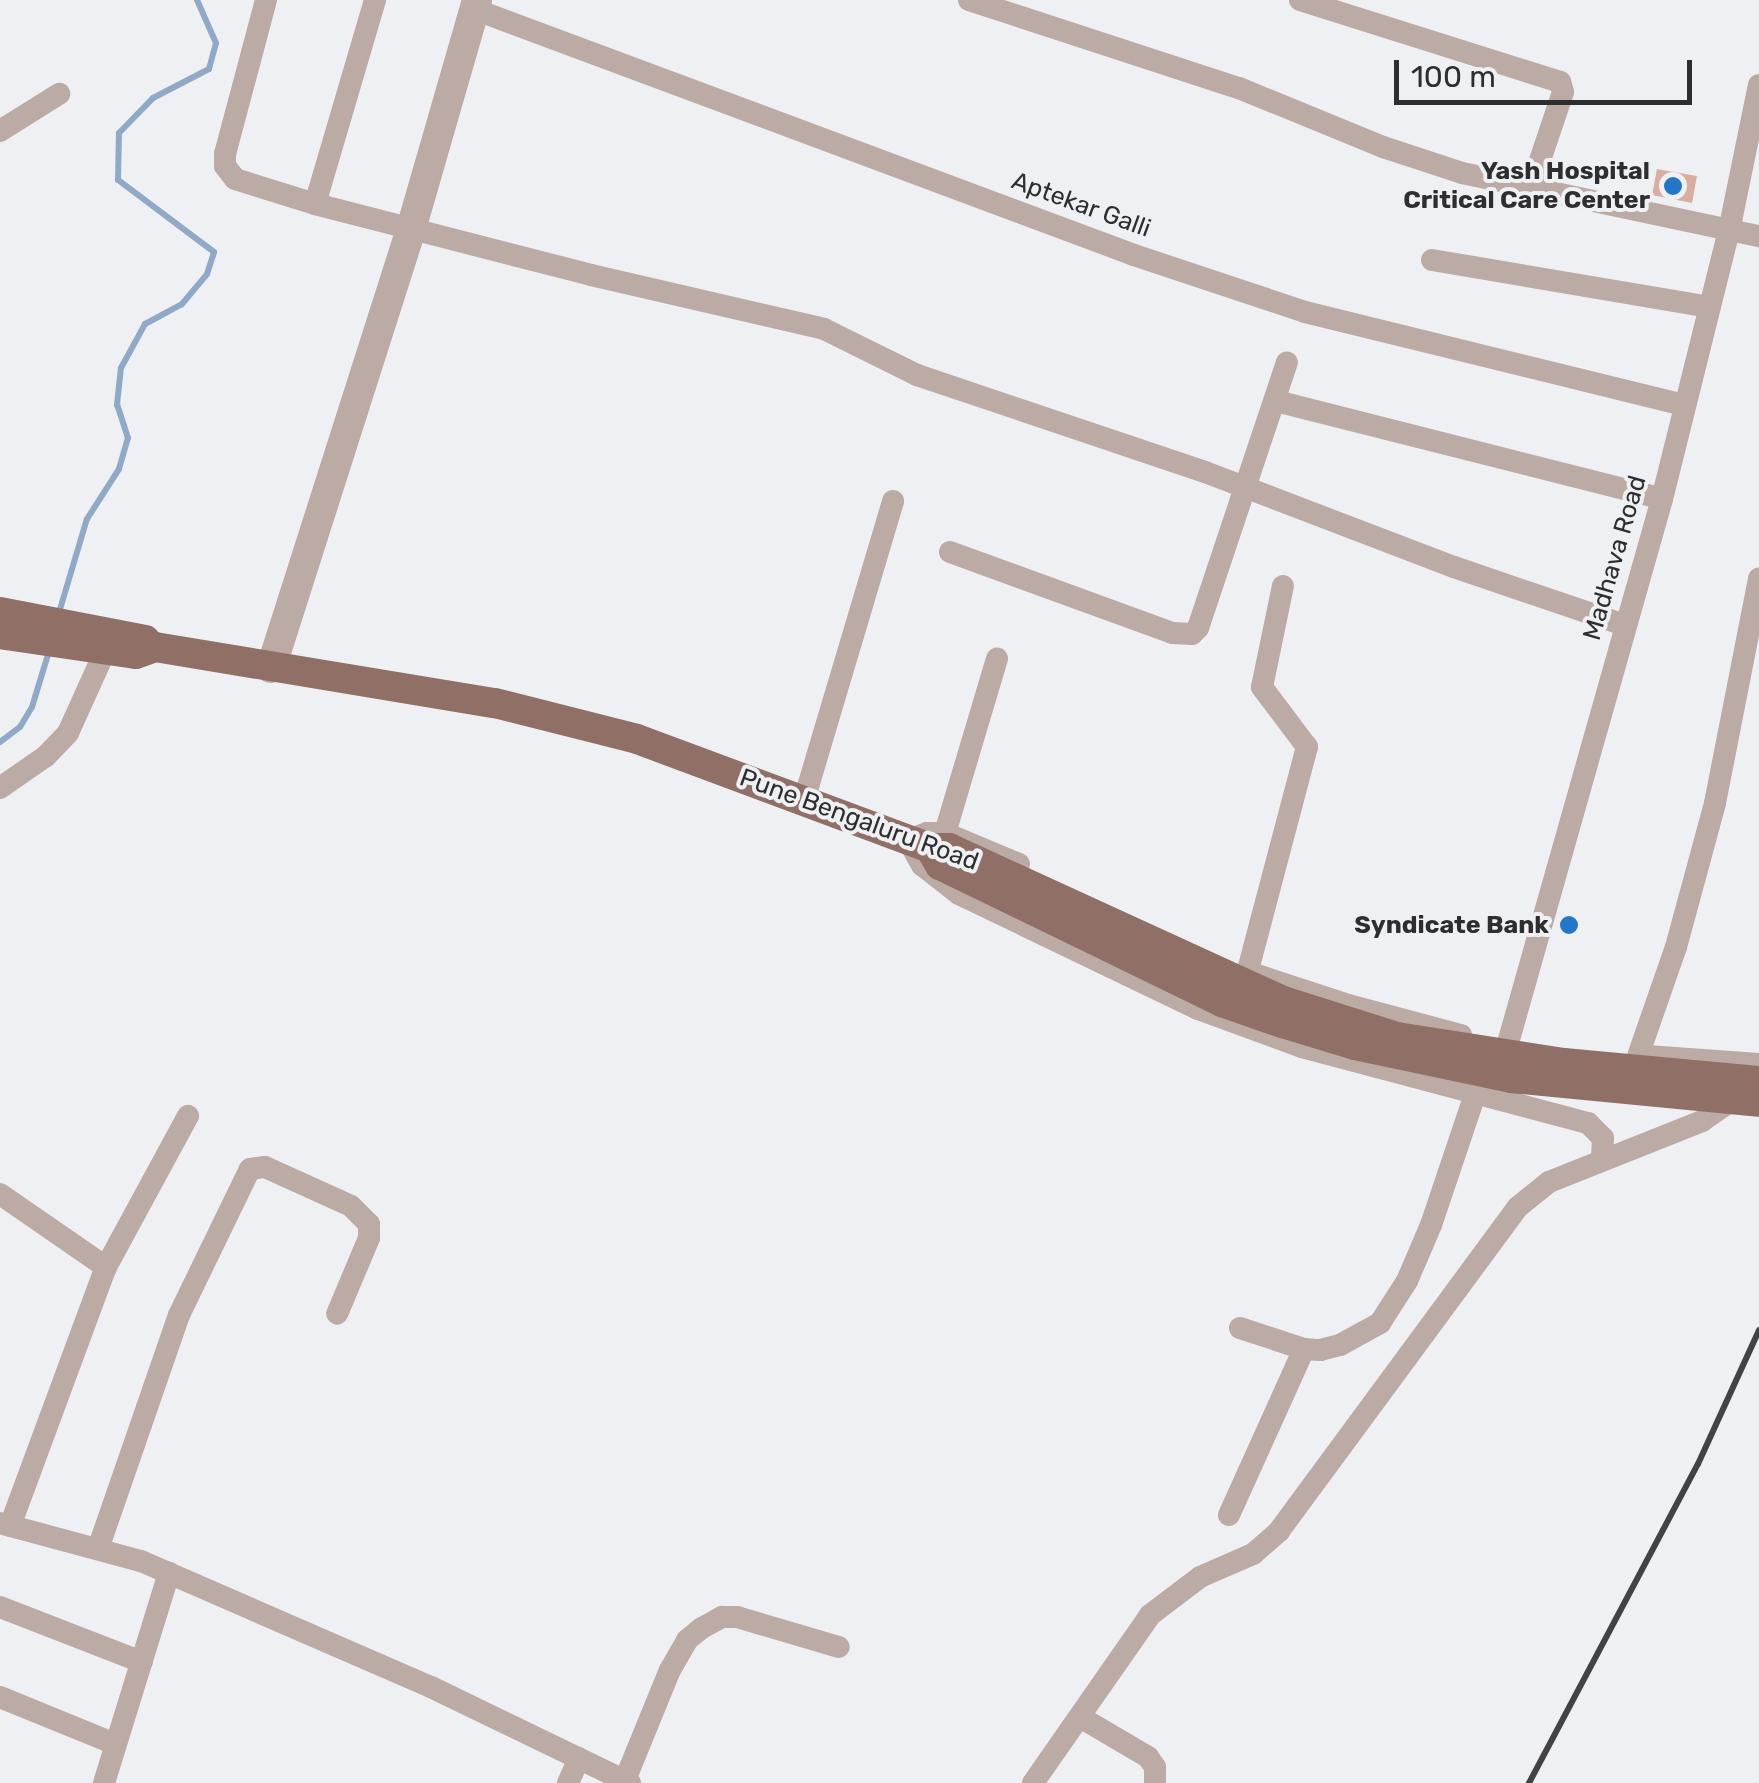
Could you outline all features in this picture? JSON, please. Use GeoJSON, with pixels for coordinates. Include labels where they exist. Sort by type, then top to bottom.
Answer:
{"type":"FeatureCollection","features":[{"type":"Feature","properties":{"kind":"main road","name":"Pune Bengaluru Road"},"geometry":{"type":"LineString","coordinates":[[13,625],[75,635],[105,651],[136,654],[155,647],[495,702],[637,739],[949,848],[1283,1002],[1397,1037],[1564,1063],[1759,1081]]}},
{"type":"Feature","properties":{"kind":"main road"},"geometry":{"type":"LineString","coordinates":[[75,635],[137,635],[155,647]]}},
{"type":"Feature","properties":{"kind":"main road"},"geometry":{"type":"LineString","coordinates":[[928,840],[940,866],[1222,1002],[1300,1028],[1355,1045],[1511,1078],[1759,1102]]}},
{"type":"Feature","properties":{"kind":"street"},"geometry":{"type":"LineString","coordinates":[[266,0],[224,166],[236,179],[412,229],[824,330],[917,375],[1624,625]]}},
{"type":"Feature","properties":{"kind":"street"},"geometry":{"type":"LineString","coordinates":[[315,204],[375,0]]}},
{"type":"Feature","properties":{"kind":"street"},"geometry":{"type":"LineString","coordinates":[[969,0],[1239,88],[1414,158],[1532,187],[1730,226],[1759,236]]}},
{"type":"Feature","properties":{"kind":"street"},"geometry":{"type":"LineString","coordinates":[[1300,0],[1560,82],[1562,92],[1532,187]]}},
{"type":"Feature","properties":{"kind":"street"},"geometry":{"type":"LineString","coordinates":[[271,668],[412,229],[476,5]]}},
{"type":"Feature","properties":{"kind":"street","name":"Aptekar Galli"},"geometry":{"type":"LineString","coordinates":[[476,5],[1134,255],[1305,312],[1683,404]]}},
{"type":"Feature","properties":{"kind":"street","name":"Madhava Road"},"geometry":{"type":"LineString","coordinates":[[1508,1043],[1662,499],[1730,226],[1759,85]]}},
{"type":"Feature","properties":{"kind":"street"},"geometry":{"type":"LineString","coordinates":[[0,131],[59,94]]}},
{"type":"Feature","properties":{"kind":"street"},"geometry":{"type":"LineString","coordinates":[[1432,260],[1709,307]]}},
{"type":"Feature","properties":{"kind":"street"},"geometry":{"type":"LineString","coordinates":[[950,552],[1183,636],[1198,628],[1287,362]]}},
{"type":"Feature","properties":{"kind":"street"},"geometry":{"type":"LineString","coordinates":[[1276,401],[1662,499]]}},
{"type":"Feature","properties":{"kind":"street"},"geometry":{"type":"LineString","coordinates":[[804,800],[893,501]]}},
{"type":"Feature","properties":{"kind":"street"},"geometry":{"type":"LineString","coordinates":[[1638,1056],[1676,947],[1715,803],[1759,578]]}},
{"type":"Feature","properties":{"kind":"street"},"geometry":{"type":"LineString","coordinates":[[1248,970],[1308,747],[1262,687],[1283,586]]}},
{"type":"Feature","properties":{"kind":"street"},"geometry":{"type":"LineString","coordinates":[[0,788],[46,756],[68,734],[105,651]]}},
{"type":"Feature","properties":{"kind":"street"},"geometry":{"type":"LineString","coordinates":[[996,659],[922,865],[959,894],[1256,1034],[1588,1122],[1603,1138],[1602,1159]]}},
{"type":"Feature","properties":{"kind":"street"},"geometry":{"type":"LineString","coordinates":[[928,840],[971,841],[1248,970],[1348,1005],[1508,1043],[1759,1064],[1748,1088],[1723,1110],[1549,1182],[1518,1207],[1279,1531],[1253,1554],[1200,1577],[1150,1614],[1034,1783]]}},
{"type":"Feature","properties":{"kind":"street"},"geometry":{"type":"LineString","coordinates":[[1240,1328],[1304,1350],[1320,1350],[1360,1336],[1394,1306],[1430,1225],[1475,1094]]}},
{"type":"Feature","properties":{"kind":"street"},"geometry":{"type":"LineString","coordinates":[[188,1116],[106,1267],[5,1525],[99,1546],[169,1573],[432,1687],[627,1782],[670,1670],[687,1640],[702,1628],[722,1617],[737,1618],[838,1647]]}},
{"type":"Feature","properties":{"kind":"street"},"geometry":{"type":"LineString","coordinates":[[99,1546],[179,1315],[250,1169],[265,1167],[351,1206],[369,1224],[370,1238],[337,1314]]}},
{"type":"Feature","properties":{"kind":"street"},"geometry":{"type":"LineString","coordinates":[[0,1194],[106,1267]]}},
{"type":"Feature","properties":{"kind":"street"},"geometry":{"type":"LineString","coordinates":[[1229,1516],[1304,1350]]}},
{"type":"Feature","properties":{"kind":"street"},"geometry":{"type":"LineString","coordinates":[[104,1783],[169,1573]]}},
{"type":"Feature","properties":{"kind":"street"},"geometry":{"type":"LineString","coordinates":[[0,1606],[142,1662]]}},
{"type":"Feature","properties":{"kind":"street"},"geometry":{"type":"LineString","coordinates":[[0,1697],[114,1744]]}},
{"type":"Feature","properties":{"kind":"street"},"geometry":{"type":"LineString","coordinates":[[1080,1717],[1148,1757],[1155,1767],[1155,1783]]}},
{"type":"Feature","properties":{"kind":"street"},"geometry":{"type":"LineString","coordinates":[[568,1783],[579,1758]]}},
{"type":"Feature","properties":{"kind":"building"},"geometry":{"type":"Polygon","coordinates":[[[1657,169],[1697,176],[1692,203],[1652,195],[1657,169]]]}},
{"type":"Feature","properties":{"kind":"waterway"},"geometry":{"type":"LineString","coordinates":[[58,616],[87,519],[119,469],[128,438],[117,405],[121,368],[145,324],[182,304],[207,274],[214,252],[118,180],[119,133],[153,98],[209,69],[216,43],[197,0]]}},
{"type":"Feature","properties":{"kind":"waterway"},"geometry":{"type":"LineString","coordinates":[[0,742],[20,727],[32,707],[50,648]]}},
{"type":"Feature","properties":{"kind":"railway"},"geometry":{"type":"LineString","coordinates":[[1529,1783],[1698,1464],[1759,1330]]}},
{"type":"Feature","properties":{"kind":"place","name":"Yash Hospital Critical Care Center"},"geometry":{"type":"Point","coordinates":[1673,186]}},
{"type":"Feature","properties":{"kind":"place","name":"Syndicate Bank"},"geometry":{"type":"Point","coordinates":[1569,925]}}]}
